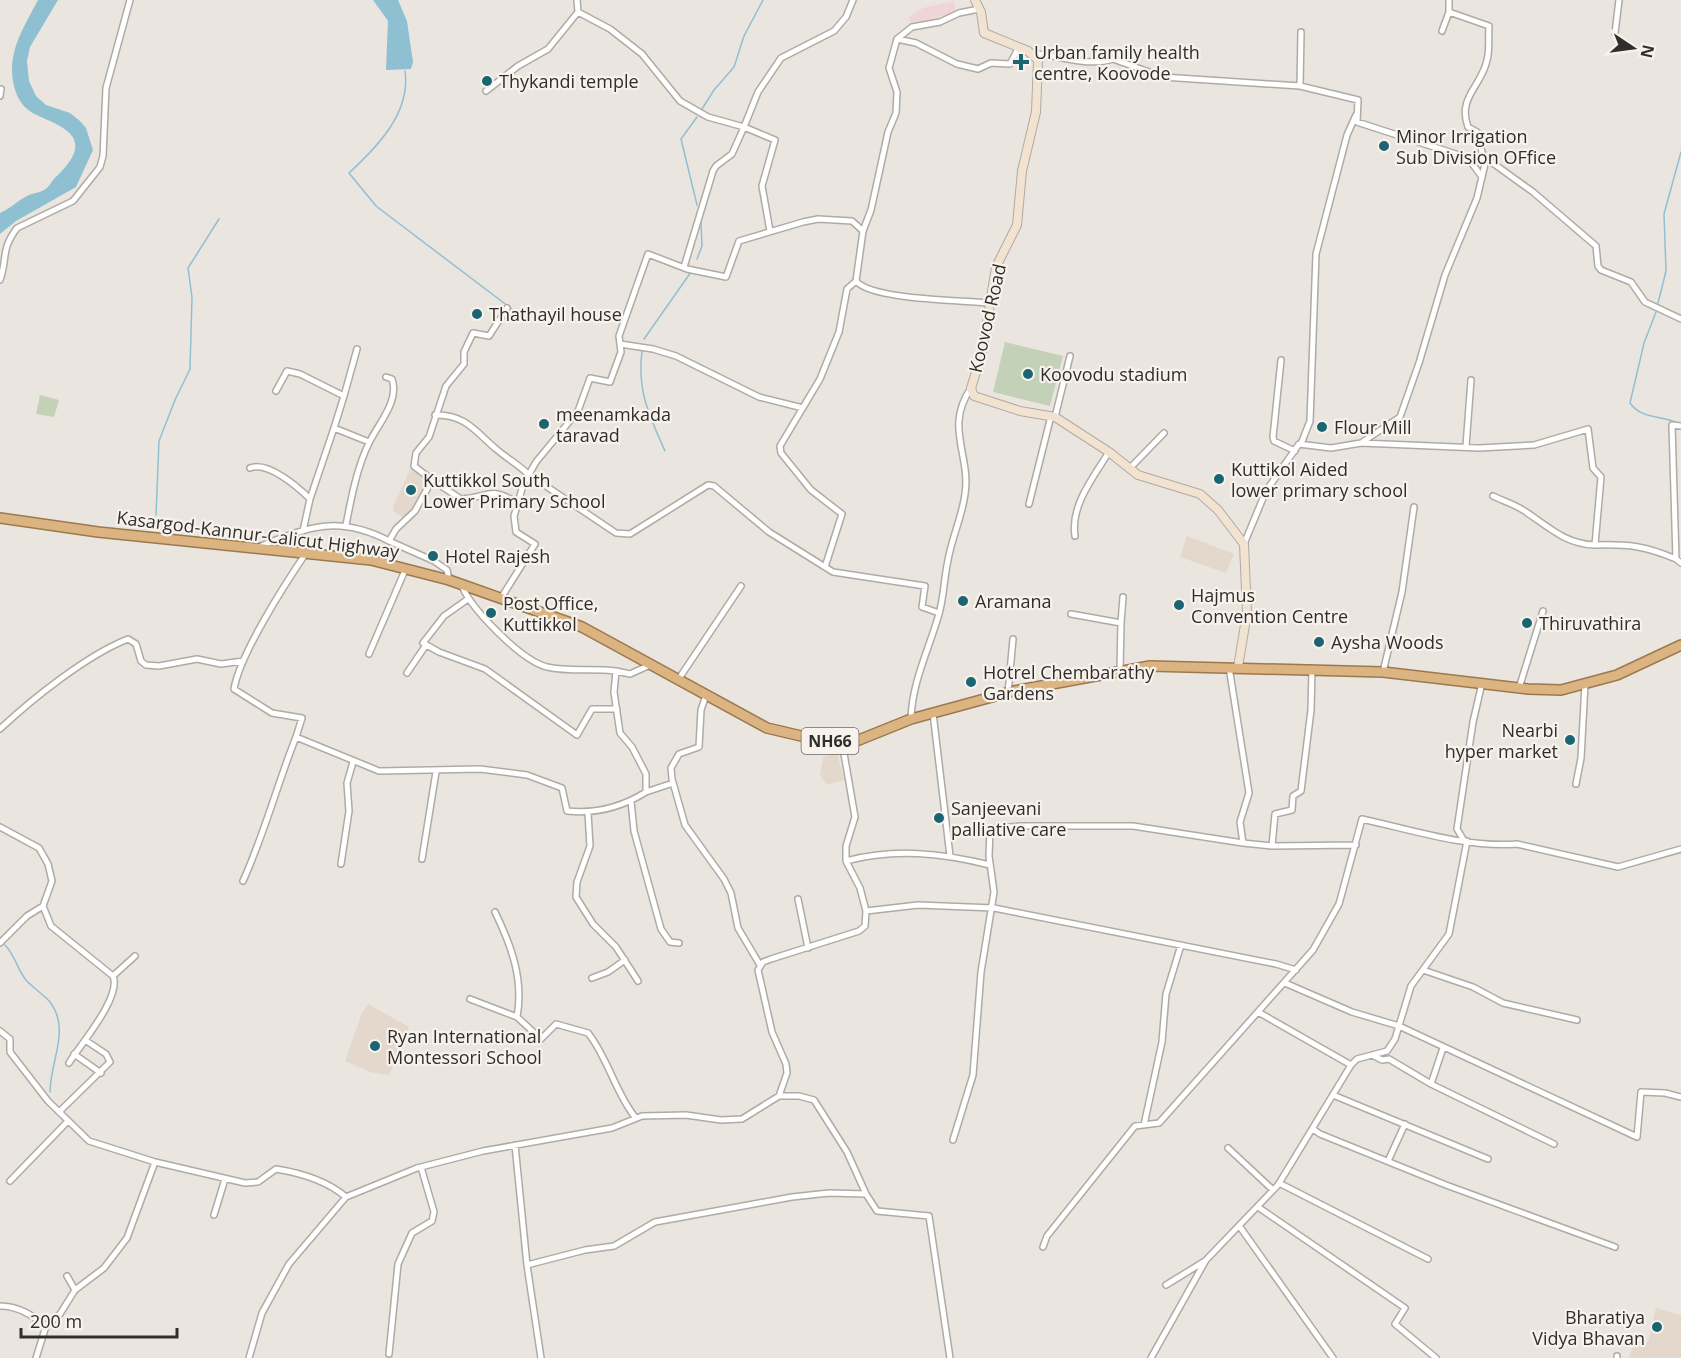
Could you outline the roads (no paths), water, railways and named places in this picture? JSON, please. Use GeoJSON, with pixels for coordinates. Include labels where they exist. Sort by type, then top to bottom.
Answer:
{"type":"FeatureCollection","features":[{"type":"Feature","properties":{"kind":"highway","name":"Kasargod-Kannur-Calicut Highway"},"geometry":{"type":"LineString","coordinates":[[0,518],[306,553],[406,567],[462,584],[582,627],[751,720],[783,733],[842,742],[859,740],[911,719],[1008,693],[1149,666],[1383,672],[1519,688],[1561,690],[1617,675],[1681,645]]}},
{"type":"Feature","properties":{"kind":"main road"},"geometry":{"type":"LineString","coordinates":[[975,0],[984,33],[1019,47],[1035,57]]}},
{"type":"Feature","properties":{"kind":"main road","name":"Koovod Road"},"geometry":{"type":"LineString","coordinates":[[1035,57],[1038,60],[1036,112],[1022,171],[1017,225],[996,267],[988,303],[982,353],[971,388],[974,396],[1053,417],[1109,452],[1138,475],[1200,494],[1218,510],[1244,544]]}},
{"type":"Feature","properties":{"kind":"main road"},"geometry":{"type":"LineString","coordinates":[[1233,667],[1247,613],[1244,544]]}},
{"type":"Feature","properties":{"kind":"street"},"geometry":{"type":"LineString","coordinates":[[0,280],[3,247],[10,235],[17,228],[73,201],[100,167],[103,156],[102,130],[106,88],[130,0]]}},
{"type":"Feature","properties":{"kind":"street"},"geometry":{"type":"LineString","coordinates":[[486,91],[518,66],[548,49],[578,12],[577,0]]}},
{"type":"Feature","properties":{"kind":"street"},"geometry":{"type":"LineString","coordinates":[[684,267],[713,171],[732,154],[758,92],[781,58],[834,31],[846,17],[853,0]]}},
{"type":"Feature","properties":{"kind":"street"},"geometry":{"type":"LineString","coordinates":[[1442,31],[1449,12],[1449,0]]}},
{"type":"Feature","properties":{"kind":"street"},"geometry":{"type":"LineString","coordinates":[[1615,33],[1619,0]]}},
{"type":"Feature","properties":{"kind":"street"},"geometry":{"type":"LineString","coordinates":[[825,567],[842,514],[810,489],[781,453],[785,435],[824,370],[839,332],[847,289],[856,281],[863,231],[871,210],[886,140],[896,112],[897,92],[889,68],[897,39],[912,27],[940,22],[959,13],[979,9]]}},
{"type":"Feature","properties":{"kind":"street"},"geometry":{"type":"LineString","coordinates":[[578,12],[610,29],[642,54],[680,101],[708,117],[744,127],[775,140],[762,186],[770,231]]}},
{"type":"Feature","properties":{"kind":"street"},"geometry":{"type":"LineString","coordinates":[[1361,443],[1400,417],[1445,275],[1477,198],[1482,177],[1483,158],[1477,132],[1468,126],[1463,114],[1468,97],[1487,61],[1489,26],[1449,12]]}},
{"type":"Feature","properties":{"kind":"street"},"geometry":{"type":"LineString","coordinates":[[1300,86],[1301,32]]}},
{"type":"Feature","properties":{"kind":"street"},"geometry":{"type":"LineString","coordinates":[[897,39],[916,44],[957,64],[978,69],[991,63],[1010,64],[1019,47]]}},
{"type":"Feature","properties":{"kind":"street"},"geometry":{"type":"LineString","coordinates":[[1035,57],[1036,54],[1063,56],[1102,63],[1113,59],[1163,77],[1185,81],[1229,81],[1300,86],[1358,100],[1316,254],[1310,420],[1301,444],[1266,491],[1244,544]]}},
{"type":"Feature","properties":{"kind":"street"},"geometry":{"type":"LineString","coordinates":[[0,96],[1,89]]}},
{"type":"Feature","properties":{"kind":"street"},"geometry":{"type":"LineString","coordinates":[[1356,113],[1357,122],[1361,125],[1468,158],[1483,158],[1587,237],[1596,246],[1598,266],[1601,270],[1631,282],[1645,302],[1681,319]]}},
{"type":"Feature","properties":{"kind":"street"},"geometry":{"type":"LineString","coordinates":[[1468,158],[1482,177]]}},
{"type":"Feature","properties":{"kind":"street"},"geometry":{"type":"LineString","coordinates":[[501,598],[535,544],[516,532],[514,516],[528,474],[578,411],[590,378],[609,382],[621,352],[619,336],[648,254],[684,267],[726,277],[739,241],[818,219],[852,221],[863,231]]}},
{"type":"Feature","properties":{"kind":"street"},"geometry":{"type":"LineString","coordinates":[[856,281],[861,287],[899,295],[988,303]]}},
{"type":"Feature","properties":{"kind":"street"},"geometry":{"type":"LineString","coordinates":[[507,308],[489,336],[473,333],[464,352],[464,364],[447,387],[429,437],[416,453],[414,466],[461,499],[488,492],[506,496],[518,503]]}},
{"type":"Feature","properties":{"kind":"street"},"geometry":{"type":"LineString","coordinates":[[620,344],[653,349],[676,356],[759,396],[803,408]]}},
{"type":"Feature","properties":{"kind":"street"},"geometry":{"type":"LineString","coordinates":[[303,531],[310,499],[357,350]]}},
{"type":"Feature","properties":{"kind":"street"},"geometry":{"type":"LineString","coordinates":[[1029,504],[1070,356]]}},
{"type":"Feature","properties":{"kind":"street"},"geometry":{"type":"LineString","coordinates":[[1281,360],[1273,437],[1274,441],[1295,451]]}},
{"type":"Feature","properties":{"kind":"street"},"geometry":{"type":"LineString","coordinates":[[276,391],[287,371],[300,374],[344,396]]}},
{"type":"Feature","properties":{"kind":"street"},"geometry":{"type":"LineString","coordinates":[[346,525],[369,442],[387,414],[395,386],[392,378],[386,377]]}},
{"type":"Feature","properties":{"kind":"street"},"geometry":{"type":"LineString","coordinates":[[1466,446],[1471,380]]}},
{"type":"Feature","properties":{"kind":"street"},"geometry":{"type":"LineString","coordinates":[[911,719],[912,698],[939,613],[948,560],[962,518],[967,486],[957,436],[960,412],[971,388]]}},
{"type":"Feature","properties":{"kind":"street"},"geometry":{"type":"LineString","coordinates":[[435,416],[474,426],[494,447],[517,462],[528,474],[574,504],[605,528],[630,534],[708,485],[714,486],[769,532],[825,567],[844,574],[925,586],[922,607],[939,613]]}},
{"type":"Feature","properties":{"kind":"street"},"geometry":{"type":"LineString","coordinates":[[1493,496],[1522,509],[1563,539],[1576,544],[1627,544],[1647,547],[1679,561],[1672,425],[1681,426]]}},
{"type":"Feature","properties":{"kind":"street"},"geometry":{"type":"LineString","coordinates":[[334,428],[369,442]]}},
{"type":"Feature","properties":{"kind":"street"},"geometry":{"type":"LineString","coordinates":[[1301,444],[1331,448],[1361,443],[1534,446],[1588,429],[1593,468],[1602,477],[1595,545]]}},
{"type":"Feature","properties":{"kind":"street"},"geometry":{"type":"LineString","coordinates":[[1130,468],[1164,433]]}},
{"type":"Feature","properties":{"kind":"street"},"geometry":{"type":"LineString","coordinates":[[1075,536],[1073,526],[1083,495],[1109,452]]}},
{"type":"Feature","properties":{"kind":"street"},"geometry":{"type":"LineString","coordinates":[[250,468],[255,466],[268,470],[310,499]]}},
{"type":"Feature","properties":{"kind":"street"},"geometry":{"type":"LineString","coordinates":[[389,541],[396,529],[415,511],[432,480]]}},
{"type":"Feature","properties":{"kind":"street"},"geometry":{"type":"LineString","coordinates":[[1383,672],[1402,592],[1414,507]]}},
{"type":"Feature","properties":{"kind":"street"},"geometry":{"type":"LineString","coordinates":[[256,548],[321,526],[346,525],[434,561],[447,570],[449,580]]}},
{"type":"Feature","properties":{"kind":"street"},"geometry":{"type":"LineString","coordinates":[[243,881],[255,855],[272,799],[302,718],[272,713],[234,689],[243,661],[286,582],[306,553]]}},
{"type":"Feature","properties":{"kind":"street"},"geometry":{"type":"LineString","coordinates":[[369,654],[406,567]]}},
{"type":"Feature","properties":{"kind":"street"},"geometry":{"type":"LineString","coordinates":[[462,584],[468,600],[500,632],[538,664],[561,669],[616,671],[630,674],[650,664]]}},
{"type":"Feature","properties":{"kind":"street"},"geometry":{"type":"LineString","coordinates":[[678,680],[741,586]]}},
{"type":"Feature","properties":{"kind":"street"},"geometry":{"type":"LineString","coordinates":[[1120,670],[1123,597]]}},
{"type":"Feature","properties":{"kind":"street"},"geometry":{"type":"LineString","coordinates":[[468,600],[444,616],[423,643],[439,652],[485,669],[577,735],[592,709],[616,709]]}},
{"type":"Feature","properties":{"kind":"street"},"geometry":{"type":"LineString","coordinates":[[1519,688],[1543,611]]}},
{"type":"Feature","properties":{"kind":"street"},"geometry":{"type":"LineString","coordinates":[[1071,614],[1122,623]]}},
{"type":"Feature","properties":{"kind":"street"},"geometry":{"type":"LineString","coordinates":[[0,729],[21,710],[86,663],[128,639],[136,644],[141,661],[146,665],[159,666],[197,658],[221,664],[243,661]]}},
{"type":"Feature","properties":{"kind":"street"},"geometry":{"type":"LineString","coordinates":[[1008,693],[1013,639]]}},
{"type":"Feature","properties":{"kind":"street"},"geometry":{"type":"LineString","coordinates":[[407,673],[426,645]]}},
{"type":"Feature","properties":{"kind":"street"},"geometry":{"type":"LineString","coordinates":[[1233,667],[1249,793],[1240,822],[1243,843]]}},
{"type":"Feature","properties":{"kind":"street"},"geometry":{"type":"LineString","coordinates":[[1272,846],[1275,814],[1292,810],[1293,796],[1301,791],[1311,710],[1312,669]]}},
{"type":"Feature","properties":{"kind":"street"},"geometry":{"type":"LineString","coordinates":[[616,671],[616,709],[620,733],[632,747],[646,774],[646,792]]}},
{"type":"Feature","properties":{"kind":"street"},"geometry":{"type":"LineString","coordinates":[[1467,841],[1459,837],[1457,829],[1473,722],[1482,683]]}},
{"type":"Feature","properties":{"kind":"street"},"geometry":{"type":"LineString","coordinates":[[1576,784],[1581,759],[1585,684]]}},
{"type":"Feature","properties":{"kind":"street"},"geometry":{"type":"LineString","coordinates":[[706,695],[701,710],[699,747],[680,754],[675,759],[671,768],[673,783],[685,825],[731,892],[738,928],[760,965]]}},
{"type":"Feature","properties":{"kind":"street"},"geometry":{"type":"LineString","coordinates":[[933,713],[950,856]]}},
{"type":"Feature","properties":{"kind":"street"},"geometry":{"type":"LineString","coordinates":[[296,737],[379,771],[436,772],[480,769],[527,775],[562,788],[567,811],[588,813],[631,801],[646,792],[673,783]]}},
{"type":"Feature","properties":{"kind":"street"},"geometry":{"type":"LineString","coordinates":[[249,1358],[262,1314],[289,1264],[346,1197],[422,1167],[515,1145],[612,1128],[635,1117],[686,1115],[733,1121],[757,1112],[779,1096],[787,1073],[786,1064],[772,1032],[758,970],[760,965],[771,958],[859,931],[865,926],[866,911],[860,888],[846,861],[846,846],[855,817],[842,742]]}},
{"type":"Feature","properties":{"kind":"street"},"geometry":{"type":"LineString","coordinates":[[341,864],[350,811],[347,783],[353,762]]}},
{"type":"Feature","properties":{"kind":"street"},"geometry":{"type":"LineString","coordinates":[[422,859],[436,772]]}},
{"type":"Feature","properties":{"kind":"street"},"geometry":{"type":"LineString","coordinates":[[631,801],[634,831],[661,929],[670,942],[679,943]]}},
{"type":"Feature","properties":{"kind":"street"},"geometry":{"type":"LineString","coordinates":[[588,813],[590,846],[577,882],[576,897],[593,924],[625,960],[638,981]]}},
{"type":"Feature","properties":{"kind":"street"},"geometry":{"type":"LineString","coordinates":[[1043,1247],[1047,1236],[1135,1126],[1159,1123],[1313,950],[1339,904],[1362,819],[1467,841],[1501,845],[1517,844],[1618,867],[1681,849]]}},
{"type":"Feature","properties":{"kind":"street"},"geometry":{"type":"LineString","coordinates":[[953,1140],[973,1075],[981,972],[994,892],[990,865],[990,829],[996,827],[1133,826],[1272,846],[1356,845]]}},
{"type":"Feature","properties":{"kind":"street"},"geometry":{"type":"LineString","coordinates":[[0,827],[39,848],[48,864],[52,882],[43,906],[27,916],[0,943]]}},
{"type":"Feature","properties":{"kind":"street"},"geometry":{"type":"LineString","coordinates":[[1166,1285],[1206,1260],[1280,1183],[1351,1065],[1358,1059],[1387,1051],[1395,1040],[1410,986],[1449,934],[1467,841]]}},
{"type":"Feature","properties":{"kind":"street"},"geometry":{"type":"LineString","coordinates":[[846,861],[893,852],[950,856],[990,865]]}},
{"type":"Feature","properties":{"kind":"street"},"geometry":{"type":"LineString","coordinates":[[798,899],[808,948]]}},
{"type":"Feature","properties":{"kind":"street"},"geometry":{"type":"LineString","coordinates":[[866,911],[918,905],[992,908],[1276,964],[1296,970]]}},
{"type":"Feature","properties":{"kind":"street"},"geometry":{"type":"LineString","coordinates":[[43,906],[51,926],[113,976],[115,981],[113,992],[69,1063]]}},
{"type":"Feature","properties":{"kind":"street"},"geometry":{"type":"LineString","coordinates":[[495,912],[515,957],[519,986],[518,1017]]}},
{"type":"Feature","properties":{"kind":"street"},"geometry":{"type":"LineString","coordinates":[[1144,1125],[1162,1042],[1166,994],[1181,945]]}},
{"type":"Feature","properties":{"kind":"street"},"geometry":{"type":"LineString","coordinates":[[113,976],[135,956]]}},
{"type":"Feature","properties":{"kind":"street"},"geometry":{"type":"LineString","coordinates":[[592,978],[608,972],[625,960]]}},
{"type":"Feature","properties":{"kind":"street"},"geometry":{"type":"LineString","coordinates":[[1423,970],[1473,987],[1503,1003],[1577,1020]]}},
{"type":"Feature","properties":{"kind":"street"},"geometry":{"type":"LineString","coordinates":[[1285,982],[1352,1012],[1399,1026],[1637,1137],[1641,1092],[1665,1093],[1681,1097]]}},
{"type":"Feature","properties":{"kind":"street"},"geometry":{"type":"LineString","coordinates":[[470,999],[518,1017],[540,1042],[556,1024],[588,1033],[609,1066],[624,1104],[635,1117]]}},
{"type":"Feature","properties":{"kind":"street"},"geometry":{"type":"LineString","coordinates":[[1258,1012],[1351,1065]]}},
{"type":"Feature","properties":{"kind":"street"},"geometry":{"type":"LineString","coordinates":[[0,1031],[10,1039],[10,1052],[59,1112],[89,1142],[155,1162],[225,1179],[258,1182],[276,1169],[300,1173],[335,1187],[346,1197]]}},
{"type":"Feature","properties":{"kind":"street"},"geometry":{"type":"LineString","coordinates":[[59,1112],[101,1073],[111,1059],[85,1040]]}},
{"type":"Feature","properties":{"kind":"street"},"geometry":{"type":"LineString","coordinates":[[1431,1084],[1443,1048]]}},
{"type":"Feature","properties":{"kind":"street"},"geometry":{"type":"LineString","coordinates":[[74,1054],[101,1073]]}},
{"type":"Feature","properties":{"kind":"street"},"geometry":{"type":"LineString","coordinates":[[1372,1055],[1382,1060],[1389,1059],[1431,1084],[1554,1144]]}},
{"type":"Feature","properties":{"kind":"street"},"geometry":{"type":"LineString","coordinates":[[1333,1095],[1488,1159]]}},
{"type":"Feature","properties":{"kind":"street"},"geometry":{"type":"LineString","coordinates":[[779,1096],[799,1096],[814,1100],[847,1152],[866,1194],[877,1211],[929,1216],[950,1358]]}},
{"type":"Feature","properties":{"kind":"street"},"geometry":{"type":"LineString","coordinates":[[10,1181],[68,1121]]}},
{"type":"Feature","properties":{"kind":"street"},"geometry":{"type":"LineString","coordinates":[[1388,1161],[1405,1124]]}},
{"type":"Feature","properties":{"kind":"street"},"geometry":{"type":"LineString","coordinates":[[1313,1129],[1320,1134],[1548,1224],[1615,1246]]}},
{"type":"Feature","properties":{"kind":"street"},"geometry":{"type":"LineString","coordinates":[[515,1145],[527,1265],[541,1358]]}},
{"type":"Feature","properties":{"kind":"street"},"geometry":{"type":"LineString","coordinates":[[1228,1148],[1273,1190]]}},
{"type":"Feature","properties":{"kind":"street"},"geometry":{"type":"LineString","coordinates":[[36,1358],[46,1326],[60,1314],[75,1290],[104,1268],[127,1238],[155,1162]]}},
{"type":"Feature","properties":{"kind":"street"},"geometry":{"type":"LineString","coordinates":[[389,1354],[398,1264],[412,1233],[432,1221],[434,1212],[422,1167]]}},
{"type":"Feature","properties":{"kind":"street"},"geometry":{"type":"LineString","coordinates":[[214,1215],[225,1179]]}},
{"type":"Feature","properties":{"kind":"street"},"geometry":{"type":"LineString","coordinates":[[1280,1183],[1428,1259]]}},
{"type":"Feature","properties":{"kind":"street"},"geometry":{"type":"LineString","coordinates":[[527,1265],[585,1250],[614,1246],[655,1222],[792,1197],[829,1193],[866,1194]]}},
{"type":"Feature","properties":{"kind":"street"},"geometry":{"type":"LineString","coordinates":[[1258,1207],[1405,1308],[1395,1324],[1436,1358]]}},
{"type":"Feature","properties":{"kind":"street"},"geometry":{"type":"LineString","coordinates":[[1240,1227],[1333,1358]]}},
{"type":"Feature","properties":{"kind":"street"},"geometry":{"type":"LineString","coordinates":[[1152,1357],[1206,1260]]}},
{"type":"Feature","properties":{"kind":"street"},"geometry":{"type":"LineString","coordinates":[[67,1276],[75,1290]]}},
{"type":"Feature","properties":{"kind":"street"},"geometry":{"type":"LineString","coordinates":[[0,1306],[14,1307],[46,1326]]}},
{"type":"Feature","properties":{"kind":"water"},"geometry":{"type":"Polygon","coordinates":[[[38,0],[58,0],[30,47],[27,61],[29,81],[36,96],[46,105],[70,113],[80,121],[86,128],[93,150],[76,187],[16,221],[0,234],[0,213],[27,196],[47,188],[69,162],[75,148],[75,141],[63,128],[22,104],[14,86],[12,62],[14,51],[38,0]]]}},
{"type":"Feature","properties":{"kind":"water"},"geometry":{"type":"Polygon","coordinates":[[[373,0],[398,0],[407,21],[413,62],[411,69],[386,70],[388,21],[373,0]]]}},
{"type":"Feature","properties":{"kind":"waterway"},"geometry":{"type":"LineString","coordinates":[[702,109],[714,90],[734,67],[744,36],[763,0]]}},
{"type":"Feature","properties":{"kind":"waterway"},"geometry":{"type":"LineString","coordinates":[[405,71],[403,101],[390,128],[349,173],[376,206],[521,316]]}},
{"type":"Feature","properties":{"kind":"waterway"},"geometry":{"type":"LineString","coordinates":[[697,117],[681,139],[697,205]]}},
{"type":"Feature","properties":{"kind":"waterway"},"geometry":{"type":"LineString","coordinates":[[1658,303],[1666,271],[1664,214],[1681,152]]}},
{"type":"Feature","properties":{"kind":"waterway"},"geometry":{"type":"LineString","coordinates":[[156,515],[159,441],[190,369],[192,297],[188,268],[219,219]]}},
{"type":"Feature","properties":{"kind":"waterway"},"geometry":{"type":"LineString","coordinates":[[697,259],[702,246],[701,222]]}},
{"type":"Feature","properties":{"kind":"waterway"},"geometry":{"type":"LineString","coordinates":[[644,339],[691,272]]}},
{"type":"Feature","properties":{"kind":"waterway"},"geometry":{"type":"LineString","coordinates":[[1656,312],[1644,343],[1630,403],[1646,415],[1678,423]]}},
{"type":"Feature","properties":{"kind":"waterway"},"geometry":{"type":"LineString","coordinates":[[642,351],[643,391],[649,414],[665,451]]}},
{"type":"Feature","properties":{"kind":"waterway"},"geometry":{"type":"LineString","coordinates":[[5,945],[26,980],[50,1002],[56,1013],[59,1035],[50,1092]]}},
{"type":"Feature","properties":{"kind":"place","name":"Urban family health centre, Koovode"},"geometry":{"type":"Point","coordinates":[1021,62]}},
{"type":"Feature","properties":{"kind":"place","name":"Thykandi temple"},"geometry":{"type":"Point","coordinates":[487,81]}},
{"type":"Feature","properties":{"kind":"place","name":"Minor Irrigation Sub Division OFfice"},"geometry":{"type":"Point","coordinates":[1384,146]}},
{"type":"Feature","properties":{"kind":"place","name":"Thathayil house"},"geometry":{"type":"Point","coordinates":[477,314]}},
{"type":"Feature","properties":{"kind":"place","name":"Koovodu stadium"},"geometry":{"type":"Point","coordinates":[1028,374]}},
{"type":"Feature","properties":{"kind":"place","name":"meenamkada taravad"},"geometry":{"type":"Point","coordinates":[544,424]}},
{"type":"Feature","properties":{"kind":"place","name":"Flour Mill"},"geometry":{"type":"Point","coordinates":[1322,427]}},
{"type":"Feature","properties":{"kind":"place","name":"Kuttikol Aided lower primary school"},"geometry":{"type":"Point","coordinates":[1219,479]}},
{"type":"Feature","properties":{"kind":"place","name":"Kuttikkol South Lower Primary School"},"geometry":{"type":"Point","coordinates":[411,490]}},
{"type":"Feature","properties":{"kind":"place","name":"Hotel Rajesh"},"geometry":{"type":"Point","coordinates":[433,556]}},
{"type":"Feature","properties":{"kind":"place","name":"Aramana"},"geometry":{"type":"Point","coordinates":[963,601]}},
{"type":"Feature","properties":{"kind":"place","name":"Hajmus Convention Centre"},"geometry":{"type":"Point","coordinates":[1179,605]}},
{"type":"Feature","properties":{"kind":"place","name":"Post Office, Kuttikkol"},"geometry":{"type":"Point","coordinates":[491,613]}},
{"type":"Feature","properties":{"kind":"place","name":"Thiruvathira"},"geometry":{"type":"Point","coordinates":[1527,623]}},
{"type":"Feature","properties":{"kind":"place","name":"Aysha Woods"},"geometry":{"type":"Point","coordinates":[1319,642]}},
{"type":"Feature","properties":{"kind":"place","name":"Hotrel Chembarathy Gardens"},"geometry":{"type":"Point","coordinates":[971,682]}},
{"type":"Feature","properties":{"kind":"place","name":"Nearbi hyper market"},"geometry":{"type":"Point","coordinates":[1570,740]}},
{"type":"Feature","properties":{"kind":"place","name":"Sanjeevani palliative care"},"geometry":{"type":"Point","coordinates":[939,818]}},
{"type":"Feature","properties":{"kind":"place","name":"Ryan International Montessori School"},"geometry":{"type":"Point","coordinates":[375,1046]}},
{"type":"Feature","properties":{"kind":"place","name":"Bharatiya Vidya Bhavan"},"geometry":{"type":"Point","coordinates":[1657,1327]}}]}
